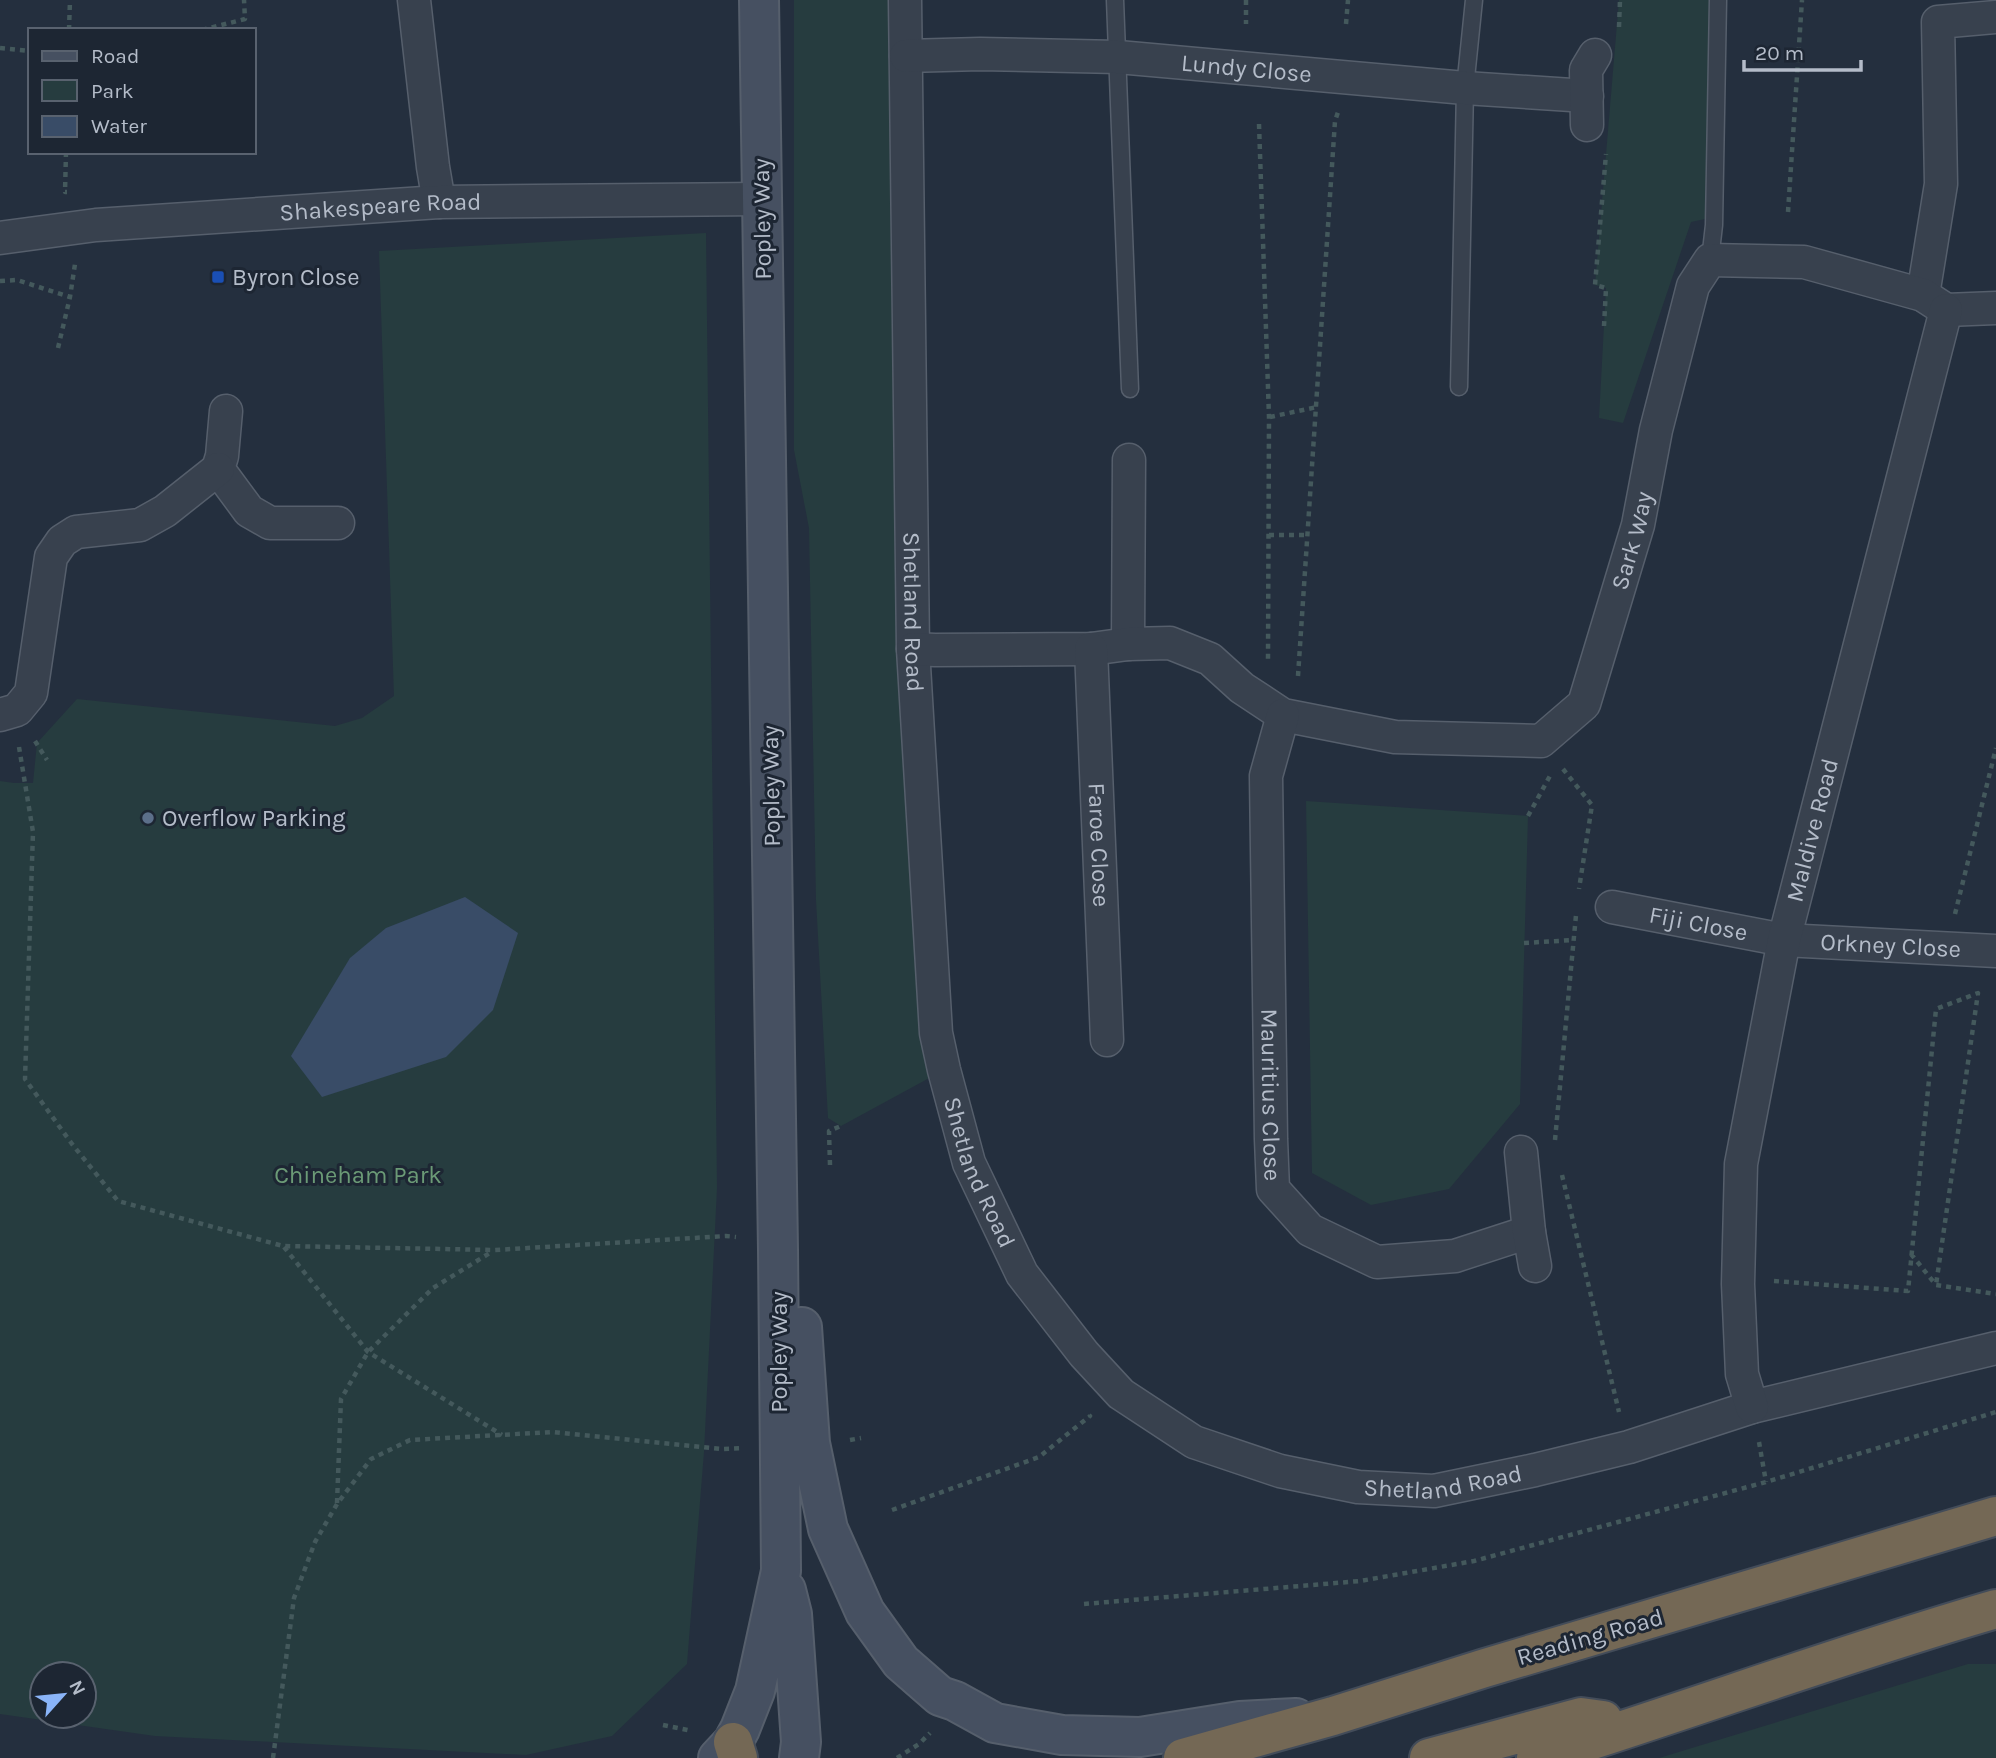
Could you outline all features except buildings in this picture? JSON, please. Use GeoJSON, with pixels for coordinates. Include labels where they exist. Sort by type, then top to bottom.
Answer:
{"type":"FeatureCollection","features":[{"type":"Feature","properties":{"kind":"highway","name":"Reading Road"},"geometry":{"type":"LineString","coordinates":[[1183,1758],[1333,1716],[1996,1516]]}},
{"type":"Feature","properties":{"kind":"highway"},"geometry":{"type":"LineString","coordinates":[[1536,1758],[1893,1639],[1996,1609]]}},
{"type":"Feature","properties":{"kind":"highway"},"geometry":{"type":"LineString","coordinates":[[1429,1758],[1581,1717],[1636,1726]]}},
{"type":"Feature","properties":{"kind":"street"},"geometry":{"type":"LineString","coordinates":[[414,0],[439,202]]}},
{"type":"Feature","properties":{"kind":"street","name":"Popley Way"},"geometry":{"type":"LineString","coordinates":[[730,1753],[755,1691],[781,1571],[759,0]]}},
{"type":"Feature","properties":{"kind":"street","name":"Shetland Road"},"geometry":{"type":"LineString","coordinates":[[905,0],[913,649],[936,1033],[969,1163],[1022,1274],[1084,1354],[1121,1394],[1194,1442],[1280,1471],[1358,1487],[1434,1491],[1629,1447],[1752,1407],[1996,1348]]}},
{"type":"Feature","properties":{"kind":"street","name":"Maldive Road"},"geometry":{"type":"LineString","coordinates":[[1752,1407],[1742,1374],[1738,1279],[1741,1164],[1784,940],[1935,303],[1941,184],[1938,22],[1996,17]]}},
{"type":"Feature","properties":{"kind":"street","name":"Lundy Close"},"geometry":{"type":"LineString","coordinates":[[906,56],[981,54],[1118,57],[1465,88],[1587,111],[1586,69],[1595,55]]}},
{"type":"Feature","properties":{"kind":"street","name":"Shakespeare Road"},"geometry":{"type":"LineString","coordinates":[[0,237],[96,225],[439,202],[761,199]]}},
{"type":"Feature","properties":{"kind":"street"},"geometry":{"type":"LineString","coordinates":[[1710,260],[1804,262],[1935,303],[1996,307]]}},
{"type":"Feature","properties":{"kind":"street","name":"Sark Way"},"geometry":{"type":"LineString","coordinates":[[1128,644],[1170,643],[1210,659],[1242,688],[1283,715],[1395,737],[1541,741],[1584,704],[1638,525],[1656,430],[1693,286],[1710,260]]}},
{"type":"Feature","properties":{"kind":"street"},"geometry":{"type":"LineString","coordinates":[[9,728],[17,710],[31,693],[51,557],[62,541],[76,532],[140,525],[165,511],[218,469],[222,456],[226,411]]}},
{"type":"Feature","properties":{"kind":"street"},"geometry":{"type":"LineString","coordinates":[[913,649],[1091,649],[1128,644],[1129,460]]}},
{"type":"Feature","properties":{"kind":"street"},"geometry":{"type":"LineString","coordinates":[[218,469],[249,511],[270,523],[338,523]]}},
{"type":"Feature","properties":{"kind":"street","name":"Faroe Close"},"geometry":{"type":"LineString","coordinates":[[1091,649],[1107,1040]]}},
{"type":"Feature","properties":{"kind":"street","name":"Mauritius Close"},"geometry":{"type":"LineString","coordinates":[[1283,715],[1266,776],[1273,1189],[1310,1230],[1377,1262],[1455,1256],[1529,1232]]}},
{"type":"Feature","properties":{"kind":"street","name":"Fiji Close"},"geometry":{"type":"LineString","coordinates":[[1612,907],[1784,940]]}},
{"type":"Feature","properties":{"kind":"street","name":"Orkney Close"},"geometry":{"type":"LineString","coordinates":[[1784,940],[1996,951]]}},
{"type":"Feature","properties":{"kind":"street"},"geometry":{"type":"LineString","coordinates":[[1521,1152],[1535,1266]]}},
{"type":"Feature","properties":{"kind":"street"},"geometry":{"type":"LineString","coordinates":[[778,1250],[798,1289],[810,1443],[828,1529],[865,1612],[901,1662],[940,1696],[955,1701],[995,1723],[1062,1735],[1140,1737],[1240,1721],[1333,1716]]}},
{"type":"Feature","properties":{"kind":"street","name":"Popley Way"},"geometry":{"type":"LineString","coordinates":[[781,1571],[792,1614],[801,1742],[799,1758]]}},
{"type":"Feature","properties":{"kind":"lane"},"geometry":{"type":"LineString","coordinates":[[1115,0],[1130,389]]}},
{"type":"Feature","properties":{"kind":"lane"},"geometry":{"type":"LineString","coordinates":[[1459,387],[1465,88],[1474,0]]}},
{"type":"Feature","properties":{"kind":"lane"},"geometry":{"type":"LineString","coordinates":[[1710,260],[1714,225],[1718,0]]}},
{"type":"Feature","properties":{"kind":"path"},"geometry":{"type":"LineString","coordinates":[[69,28],[70,0]]}},
{"type":"Feature","properties":{"kind":"path"},"geometry":{"type":"LineString","coordinates":[[210,28],[245,19],[244,0]]}},
{"type":"Feature","properties":{"kind":"path"},"geometry":{"type":"LineString","coordinates":[[1246,0],[1246,23]]}},
{"type":"Feature","properties":{"kind":"path"},"geometry":{"type":"LineString","coordinates":[[1346,24],[1348,0]]}},
{"type":"Feature","properties":{"kind":"path"},"geometry":{"type":"LineString","coordinates":[[1788,212],[1802,0]]}},
{"type":"Feature","properties":{"kind":"path"},"geometry":{"type":"LineString","coordinates":[[0,48],[28,51]]}},
{"type":"Feature","properties":{"kind":"path"},"geometry":{"type":"LineString","coordinates":[[1298,676],[1335,121]]}},
{"type":"Feature","properties":{"kind":"path"},"geometry":{"type":"LineString","coordinates":[[1259,124],[1269,417],[1268,662]]}},
{"type":"Feature","properties":{"kind":"path"},"geometry":{"type":"LineString","coordinates":[[0,281],[17,280],[70,297],[58,348]]}},
{"type":"Feature","properties":{"kind":"path"},"geometry":{"type":"LineString","coordinates":[[1595,285],[1606,288],[1604,326]]}},
{"type":"Feature","properties":{"kind":"path"},"geometry":{"type":"LineString","coordinates":[[1269,417],[1317,407]]}},
{"type":"Feature","properties":{"kind":"path"},"geometry":{"type":"LineString","coordinates":[[1269,535],[1308,536]]}},
{"type":"Feature","properties":{"kind":"path"},"geometry":{"type":"LineString","coordinates":[[9,728],[33,832],[25,1079],[72,1144],[118,1200],[283,1246],[495,1250],[712,1236],[736,1237]]}},
{"type":"Feature","properties":{"kind":"path"},"geometry":{"type":"LineString","coordinates":[[1947,949],[1996,748]]}},
{"type":"Feature","properties":{"kind":"path"},"geometry":{"type":"LineString","coordinates":[[1557,762],[1592,805],[1578,898]]}},
{"type":"Feature","properties":{"kind":"path"},"geometry":{"type":"LineString","coordinates":[[1528,816],[1551,773]]}},
{"type":"Feature","properties":{"kind":"path"},"geometry":{"type":"LineString","coordinates":[[1555,1143],[1577,912]]}},
{"type":"Feature","properties":{"kind":"path"},"geometry":{"type":"LineString","coordinates":[[1524,943],[1574,940]]}},
{"type":"Feature","properties":{"kind":"path"},"geometry":{"type":"LineString","coordinates":[[1738,1279],[1908,1291],[1936,1009],[1978,993],[1936,1285]]}},
{"type":"Feature","properties":{"kind":"path"},"geometry":{"type":"LineString","coordinates":[[830,1165],[829,1131],[841,1126]]}},
{"type":"Feature","properties":{"kind":"path"},"geometry":{"type":"LineString","coordinates":[[1561,1170],[1621,1417]]}},
{"type":"Feature","properties":{"kind":"path"},"geometry":{"type":"LineString","coordinates":[[283,1246],[368,1352],[502,1435]]}},
{"type":"Feature","properties":{"kind":"path"},"geometry":{"type":"LineString","coordinates":[[337,1504],[341,1399],[368,1352],[433,1288],[495,1250]]}},
{"type":"Feature","properties":{"kind":"path"},"geometry":{"type":"LineString","coordinates":[[1912,1254],[1936,1285],[1996,1294]]}},
{"type":"Feature","properties":{"kind":"path"},"geometry":{"type":"LineString","coordinates":[[892,1510],[1039,1457],[1090,1416],[1083,1406]]}},
{"type":"Feature","properties":{"kind":"path"},"geometry":{"type":"LineString","coordinates":[[1084,1604],[1360,1581],[1474,1561],[1766,1482],[1996,1412]]}},
{"type":"Feature","properties":{"kind":"path"},"geometry":{"type":"LineString","coordinates":[[273,1758],[294,1598],[315,1542],[337,1504],[371,1459],[410,1440],[553,1432],[722,1450]]}},
{"type":"Feature","properties":{"kind":"path"},"geometry":{"type":"LineString","coordinates":[[897,1758],[919,1744],[936,1727]]}},
{"type":"Feature","properties":{"kind":"green space"},"geometry":{"type":"Polygon","coordinates":[[[794,0],[905,0],[944,1070],[841,1126],[828,1118],[816,900],[809,528],[794,450],[794,0]]]}},
{"type":"Feature","properties":{"kind":"green space"},"geometry":{"type":"Polygon","coordinates":[[[1619,0],[1722,0],[1714,217],[1691,222],[1623,423],[1599,418],[1606,288],[1595,285],[1619,0]]]}},
{"type":"Feature","properties":{"kind":"green space","name":"Chineham Park"},"geometry":{"type":"Polygon","coordinates":[[[706,233],[717,1188],[704,1452],[687,1664],[612,1736],[526,1755],[155,1736],[98,1728],[98,1660],[28,1660],[28,1718],[0,1714],[0,781],[33,783],[37,743],[77,699],[335,726],[362,718],[394,696],[379,251],[706,233]]]}},
{"type":"Feature","properties":{"kind":"green space"},"geometry":{"type":"Polygon","coordinates":[[[1306,801],[1528,816],[1520,1104],[1449,1189],[1371,1205],[1312,1173],[1306,801]]]}},
{"type":"Feature","properties":{"kind":"green space"},"geometry":{"type":"Polygon","coordinates":[[[1968,1664],[1996,1664],[1996,1758],[1659,1758],[1968,1664]]]}},
{"type":"Feature","properties":{"kind":"water"},"geometry":{"type":"Polygon","coordinates":[[[465,897],[518,933],[493,1010],[446,1057],[322,1097],[291,1056],[350,958],[386,928],[465,897]]]}},
{"type":"Feature","properties":{"kind":"place","name":"Byron Close"},"geometry":{"type":"Point","coordinates":[218,277]}},
{"type":"Feature","properties":{"kind":"place","name":"Overflow Parking"},"geometry":{"type":"Point","coordinates":[148,818]}}]}
